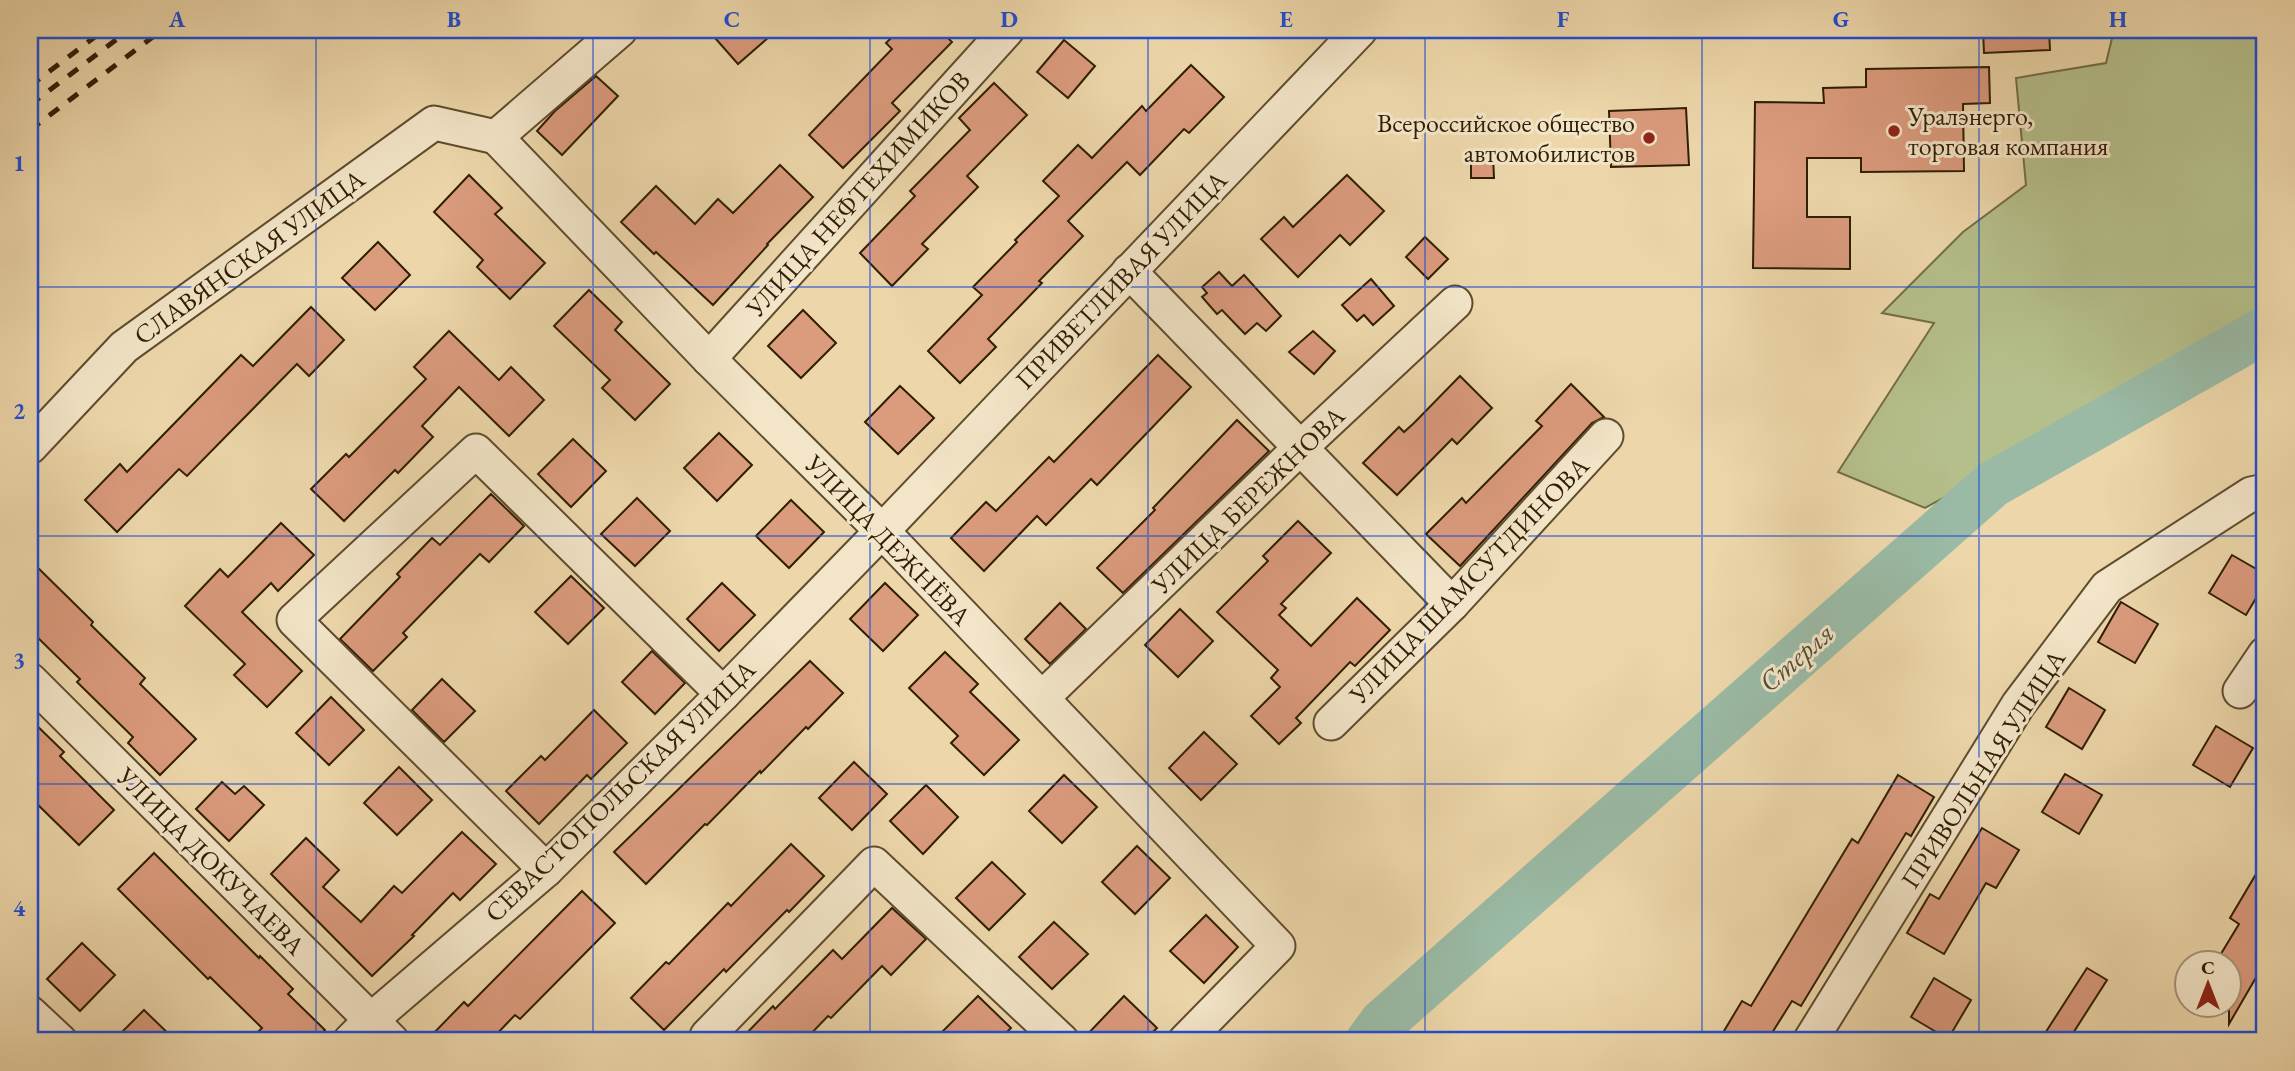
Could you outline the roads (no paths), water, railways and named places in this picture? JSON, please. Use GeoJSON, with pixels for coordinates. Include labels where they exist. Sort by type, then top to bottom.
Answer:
{"type":"FeatureCollection","features":[{"type":"Feature","properties":{"kind":"street"},"geometry":{"type":"LineString","coordinates":[[496,137],[621,30]]}},
{"type":"Feature","properties":{"kind":"street","name":"УЛИЦА НЕФТЕХИМИКОВ"},"geometry":{"type":"LineString","coordinates":[[709,359],[1007,30]]}},
{"type":"Feature","properties":{"kind":"street","name":"ПРИВЕТЛИВАЯ УЛИЦА"},"geometry":{"type":"LineString","coordinates":[[881,531],[1360,30]]}},
{"type":"Feature","properties":{"kind":"street","name":"СЛАВЯНСКАЯ УЛИЦА"},"geometry":{"type":"LineString","coordinates":[[30,447],[124,347],[434,123],[496,137]]}},
{"type":"Feature","properties":{"kind":"street","name":"УЛИЦА ДЕЖНЁВА"},"geometry":{"type":"LineString","coordinates":[[496,137],[709,359],[881,531],[1278,946],[1185,1041]]}},
{"type":"Feature","properties":{"kind":"street"},"geometry":{"type":"LineString","coordinates":[[1129,271],[1452,604]]}},
{"type":"Feature","properties":{"kind":"street","name":"УЛИЦА БЕРЕЖНОВА"},"geometry":{"type":"LineString","coordinates":[[1042,698],[1300,448],[1455,303]]}},
{"type":"Feature","properties":{"kind":"street","name":"УЛИЦА ШАМСУТДИНОВА"},"geometry":{"type":"LineString","coordinates":[[1331,723],[1452,604],[1606,436]]}},
{"type":"Feature","properties":{"kind":"street"},"geometry":{"type":"LineString","coordinates":[[546,870],[294,620],[476,451],[723,694]]}},
{"type":"Feature","properties":{"kind":"street","name":"ПРИВОЛЬНАЯ УЛИЦА"},"geometry":{"type":"LineString","coordinates":[[1810,1041],[2018,705],[2107,587],[2251,494],[2265,491]]}},
{"type":"Feature","properties":{"kind":"street","name":"СЕВАСТОПОЛЬСКАЯ УЛИЦА"},"geometry":{"type":"LineString","coordinates":[[371,1034],[546,870],[723,694],[881,531]]}},
{"type":"Feature","properties":{"kind":"street"},"geometry":{"type":"LineString","coordinates":[[2240,691],[2265,653]]}},
{"type":"Feature","properties":{"kind":"street","name":"УЛИЦА ДОКУЧАЕВА"},"geometry":{"type":"LineString","coordinates":[[30,680],[371,1034]]}},
{"type":"Feature","properties":{"kind":"street"},"geometry":{"type":"LineString","coordinates":[[713,1041],[707,1036],[874,864],[1062,1041]]}},
{"type":"Feature","properties":{"kind":"street"},"geometry":{"type":"LineString","coordinates":[[30,1013],[60,1041]]}},
{"type":"Feature","properties":{"kind":"waterway","name":"Стерля"},"geometry":{"type":"LineString","coordinates":[[1369,1041],[1383,1022],[1993,484],[2265,330]]}},
{"type":"Feature","properties":{"kind":"railway"},"geometry":{"type":"LineString","coordinates":[[30,86],[104,30]]}},
{"type":"Feature","properties":{"kind":"railway"},"geometry":{"type":"LineString","coordinates":[[30,105],[129,30]]}},
{"type":"Feature","properties":{"kind":"railway"},"geometry":{"type":"LineString","coordinates":[[30,130],[162,30]]}},
{"type":"Feature","properties":{"kind":"place","name":"Уралэнерго, торговая компания"},"geometry":{"type":"Point","coordinates":[1894,131]}},
{"type":"Feature","properties":{"kind":"place","name":"Всероссийское общество автомобилистов"},"geometry":{"type":"Point","coordinates":[1649,138]}}]}
